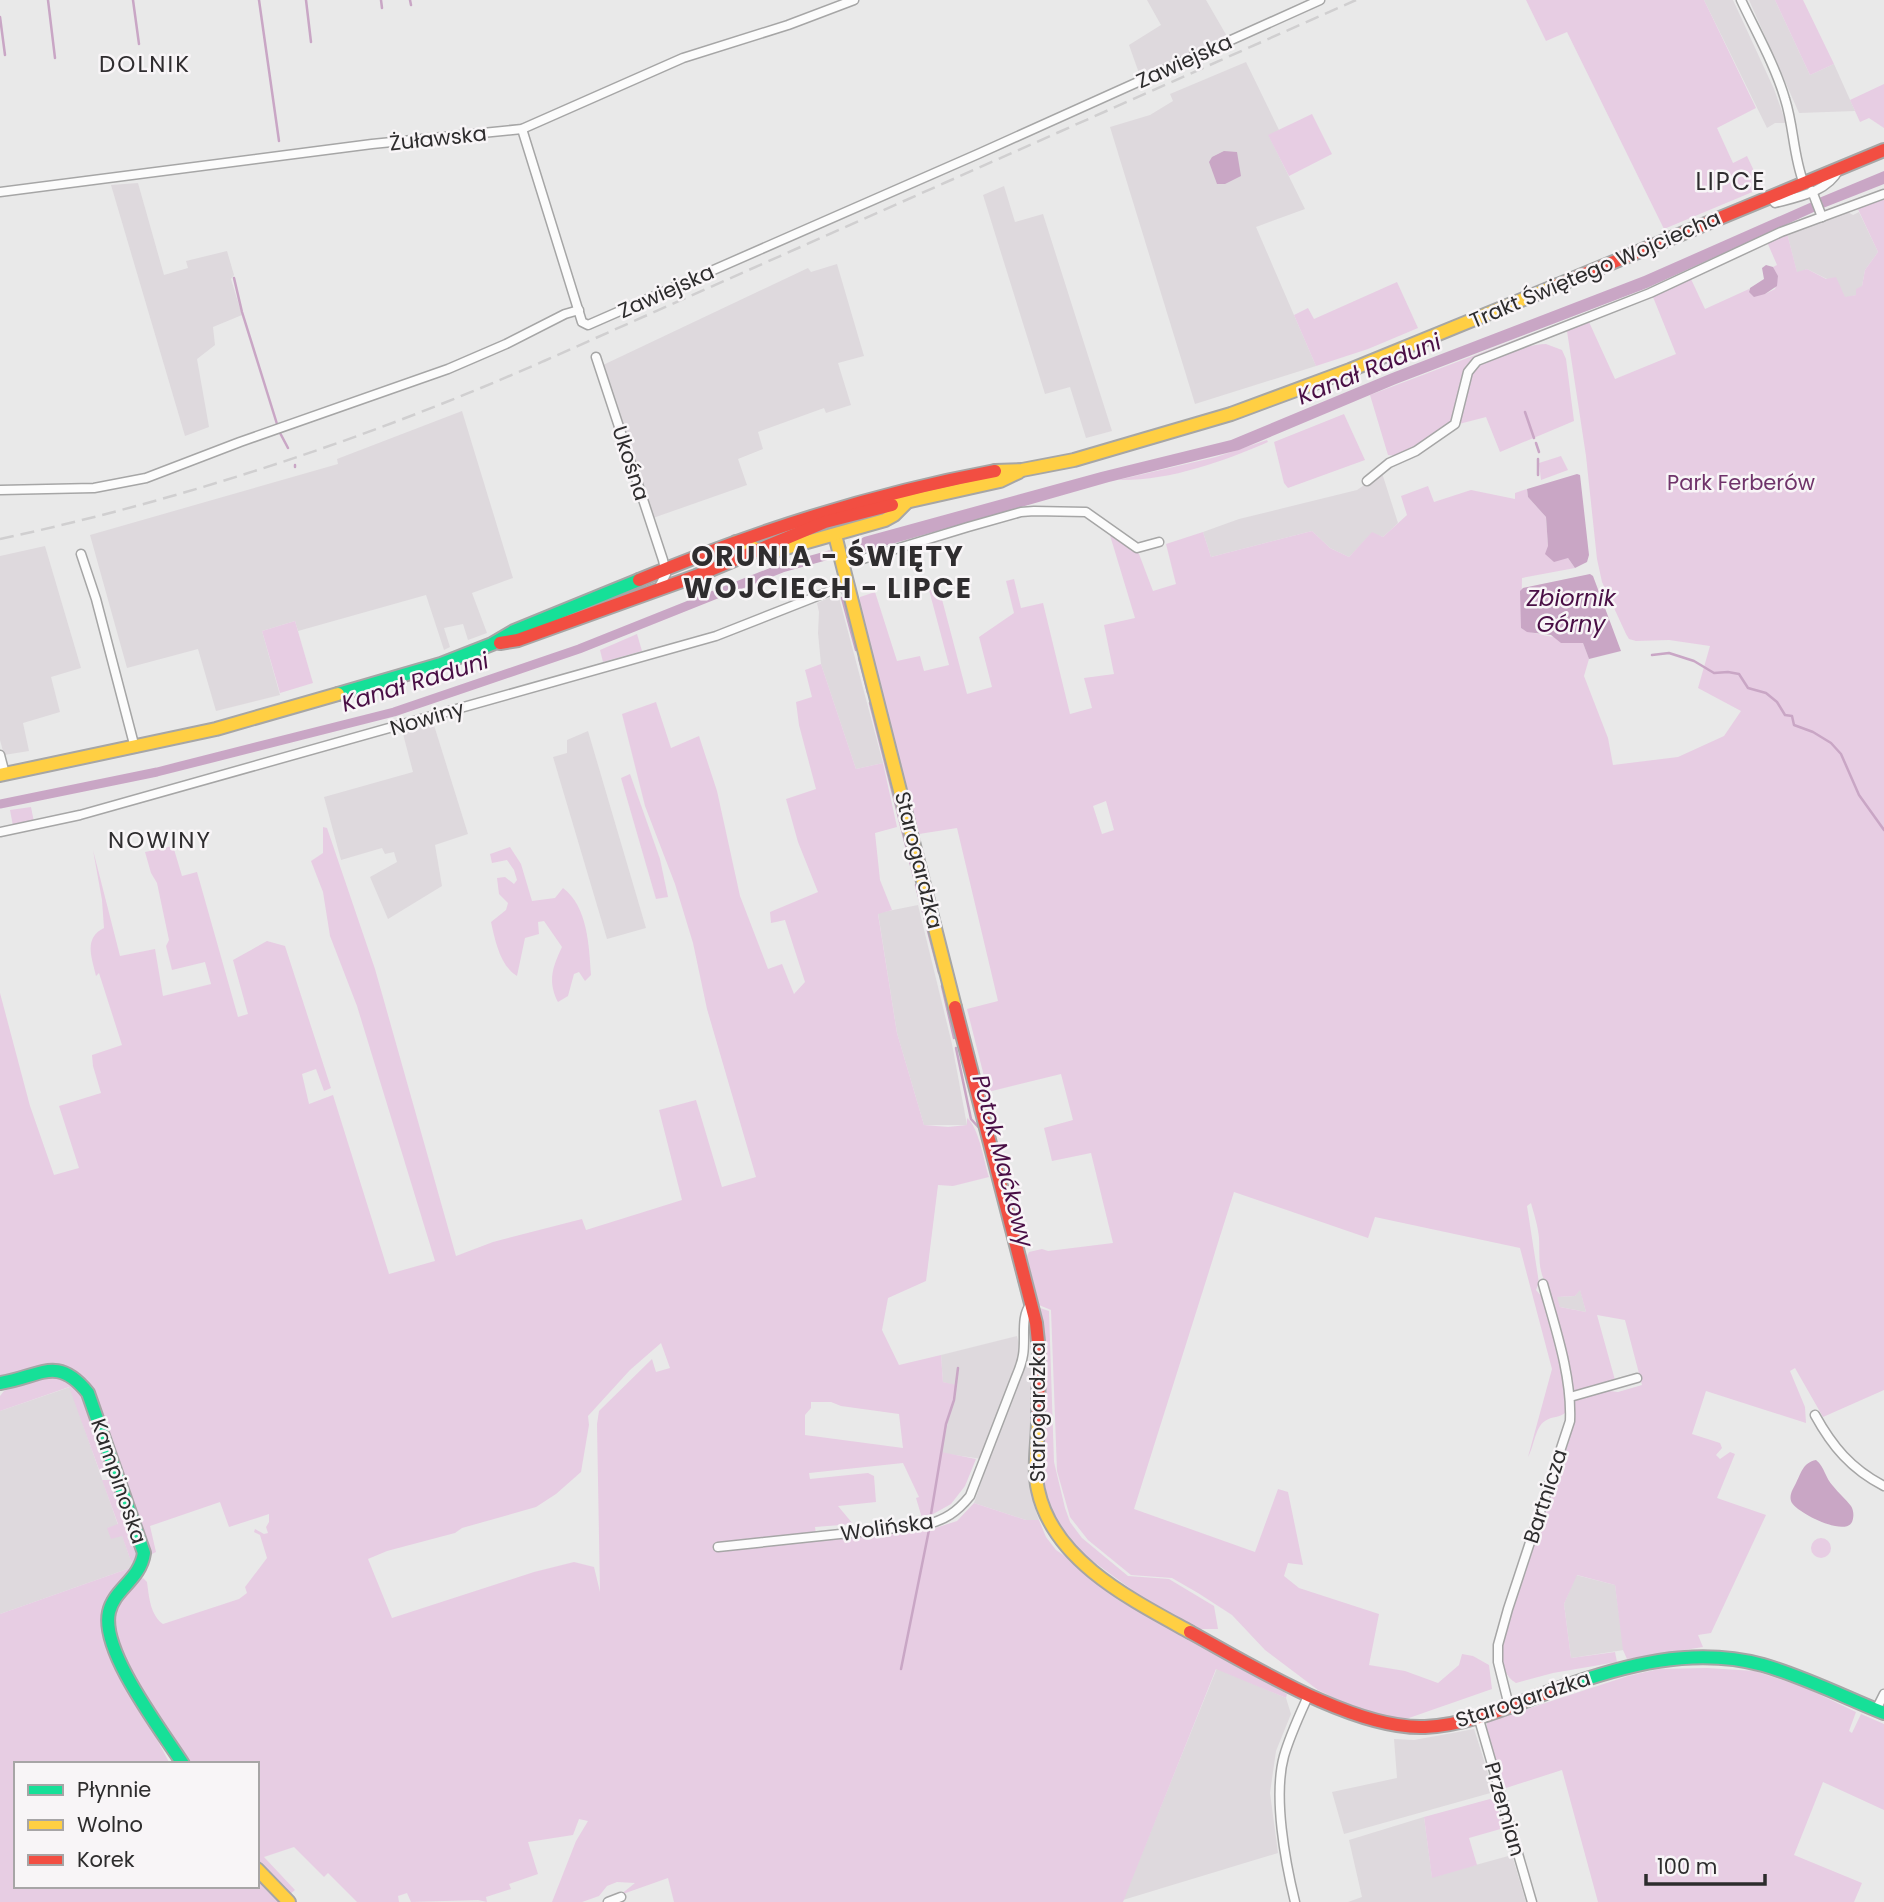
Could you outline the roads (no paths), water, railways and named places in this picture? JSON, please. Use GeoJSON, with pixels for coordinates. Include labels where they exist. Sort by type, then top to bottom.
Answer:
{"type":"FeatureCollection","features":[{"type":"Feature","properties":{"kind":"main road","name":"Trakt Świętego Wojciecha"},"geometry":{"type":"LineString","coordinates":[[2,774],[216,729],[441,664],[666,569],[793,521],[923,484],[998,470],[1022,470],[1098,453],[1231,414],[1375,360],[1770,197],[1811,191],[1839,169],[1884,150]]}},
{"type":"Feature","properties":{"kind":"main road","name":"Trakt Świętego Wojciecha"},"geometry":{"type":"LineString","coordinates":[[492,644],[517,640],[685,580],[825,522],[1000,481],[1022,470]]}},
{"type":"Feature","properties":{"kind":"main road"},"geometry":{"type":"LineString","coordinates":[[736,542],[775,551],[890,518],[923,484]]}},
{"type":"Feature","properties":{"kind":"main road","name":"Starogardzka"},"geometry":{"type":"LineString","coordinates":[[835,535],[1031,1304],[1039,1352],[1037,1486],[1049,1522],[1061,1539],[1080,1558],[1131,1598],[1309,1695],[1345,1711],[1392,1725],[1438,1726],[1478,1716],[1623,1667],[1681,1657],[1754,1663],[1794,1674],[1880,1712]]}},
{"type":"Feature","properties":{"kind":"main road","name":"Kampinoska"},"geometry":{"type":"LineString","coordinates":[[0,1383],[58,1369],[76,1377],[88,1393],[144,1553],[141,1569],[109,1612],[109,1637],[146,1709],[182,1762]]}},
{"type":"Feature","properties":{"kind":"main road"},"geometry":{"type":"LineString","coordinates":[[259,1871],[289,1902]]}},
{"type":"Feature","properties":{"kind":"street","name":"Żuławska"},"geometry":{"type":"LineString","coordinates":[[0,192],[372,144],[522,129],[683,58],[778,28],[854,0]]}},
{"type":"Feature","properties":{"kind":"street","name":"Zawiejska"},"geometry":{"type":"LineString","coordinates":[[579,310],[584,323],[590,324],[1320,0]]}},
{"type":"Feature","properties":{"kind":"street"},"geometry":{"type":"LineString","coordinates":[[1741,0],[1781,86],[1790,117],[1796,159],[1821,214]]}},
{"type":"Feature","properties":{"kind":"street"},"geometry":{"type":"LineString","coordinates":[[0,490],[93,488],[146,478],[449,369],[565,314],[579,310],[522,129]]}},
{"type":"Feature","properties":{"kind":"street","name":"Trakt Świętego Wojciecha"},"geometry":{"type":"LineString","coordinates":[[1367,481],[1389,463],[1416,451],[1455,424],[1468,372],[1476,361],[1650,293],[1821,214],[1884,194]]}},
{"type":"Feature","properties":{"kind":"street","name":"Ukośna"},"geometry":{"type":"LineString","coordinates":[[596,357],[666,569]]}},
{"type":"Feature","properties":{"kind":"street"},"geometry":{"type":"LineString","coordinates":[[843,565],[990,520],[1034,510],[1086,512],[1137,548],[1159,542]]}},
{"type":"Feature","properties":{"kind":"street"},"geometry":{"type":"LineString","coordinates":[[81,554],[135,748]]}},
{"type":"Feature","properties":{"kind":"street"},"geometry":{"type":"LineString","coordinates":[[658,589],[666,569],[685,580]]}},
{"type":"Feature","properties":{"kind":"street","name":"Nowiny"},"geometry":{"type":"LineString","coordinates":[[0,832],[80,815],[716,636],[848,584]]}},
{"type":"Feature","properties":{"kind":"street","name":"Trakt Świętego Wojciecha"},"geometry":{"type":"LineString","coordinates":[[0,755],[2,774]]}},
{"type":"Feature","properties":{"kind":"street","name":"Bartnicza"},"geometry":{"type":"LineString","coordinates":[[1509,1706],[1498,1662],[1498,1645],[1570,1420],[1570,1396],[1543,1284]]}},
{"type":"Feature","properties":{"kind":"street","name":"Wolińska"},"geometry":{"type":"LineString","coordinates":[[718,1547],[925,1525],[943,1520],[956,1511],[970,1496],[1016,1377],[1023,1357],[1027,1308],[1031,1304]]}},
{"type":"Feature","properties":{"kind":"street"},"geometry":{"type":"LineString","coordinates":[[1570,1396],[1637,1378]]}},
{"type":"Feature","properties":{"kind":"street"},"geometry":{"type":"LineString","coordinates":[[1815,1415],[1833,1446],[1849,1463],[1884,1486]]}},
{"type":"Feature","properties":{"kind":"street"},"geometry":{"type":"LineString","coordinates":[[1880,1712],[1884,1694]]}},
{"type":"Feature","properties":{"kind":"street"},"geometry":{"type":"LineString","coordinates":[[1295,1902],[1280,1812],[1279,1782],[1284,1755],[1309,1695]]}},
{"type":"Feature","properties":{"kind":"street","name":"Przemian"},"geometry":{"type":"LineString","coordinates":[[1478,1716],[1532,1902]]}},
{"type":"Feature","properties":{"kind":"street"},"geometry":{"type":"LineString","coordinates":[[608,1902],[621,1897]]}},
{"type":"Feature","properties":{"kind":"water"},"geometry":{"type":"Polygon","coordinates":[[[1224,151],[1237,152],[1241,176],[1225,184],[1217,184],[1209,162],[1212,157],[1224,151]]]}},
{"type":"Feature","properties":{"kind":"water"},"geometry":{"type":"Polygon","coordinates":[[[1884,171],[1884,184],[1823,208],[1819,198],[1884,171]]]}},
{"type":"Feature","properties":{"kind":"water"},"geometry":{"type":"Polygon","coordinates":[[[1812,202],[1816,211],[1647,288],[1396,384],[1239,450],[1109,482],[853,555],[852,544],[864,537],[1101,472],[1231,440],[1392,373],[1644,276],[1812,202]]]}},
{"type":"Feature","properties":{"kind":"water"},"geometry":{"type":"Polygon","coordinates":[[[1766,265],[1773,267],[1778,276],[1777,286],[1754,297],[1749,292],[1750,288],[1764,279],[1762,268],[1766,265]]]}},
{"type":"Feature","properties":{"kind":"water"},"geometry":{"type":"Polygon","coordinates":[[[1580,475],[1589,555],[1587,562],[1575,568],[1568,558],[1554,562],[1545,554],[1548,546],[1546,517],[1528,497],[1527,489],[1580,475]]]}},
{"type":"Feature","properties":{"kind":"water","name":"Zbiornik Górny"},"geometry":{"type":"Polygon","coordinates":[[[1590,574],[1621,651],[1589,659],[1583,643],[1561,643],[1551,635],[1527,632],[1521,628],[1520,591],[1523,588],[1590,574]]]}},
{"type":"Feature","properties":{"kind":"water"},"geometry":{"type":"Polygon","coordinates":[[[1816,1460],[1830,1483],[1852,1508],[1853,1520],[1848,1526],[1822,1522],[1792,1503],[1791,1493],[1802,1471],[1808,1463],[1816,1460]]]}},
{"type":"Feature","properties":{"kind":"waterway"},"geometry":{"type":"LineString","coordinates":[[48,0],[55,58]]}},
{"type":"Feature","properties":{"kind":"waterway"},"geometry":{"type":"LineString","coordinates":[[133,0],[139,44]]}},
{"type":"Feature","properties":{"kind":"waterway"},"geometry":{"type":"LineString","coordinates":[[259,0],[279,141]]}},
{"type":"Feature","properties":{"kind":"waterway"},"geometry":{"type":"LineString","coordinates":[[306,0],[311,42]]}},
{"type":"Feature","properties":{"kind":"waterway"},"geometry":{"type":"LineString","coordinates":[[381,0],[382,8]]}},
{"type":"Feature","properties":{"kind":"waterway"},"geometry":{"type":"LineString","coordinates":[[410,0],[411,5]]}},
{"type":"Feature","properties":{"kind":"waterway"},"geometry":{"type":"LineString","coordinates":[[0,17],[5,55]]}},
{"type":"Feature","properties":{"kind":"waterway"},"geometry":{"type":"LineString","coordinates":[[234,278],[277,424]]}},
{"type":"Feature","properties":{"kind":"waterway"},"geometry":{"type":"LineString","coordinates":[[1525,412],[1534,438]]}},
{"type":"Feature","properties":{"kind":"waterway"},"geometry":{"type":"LineString","coordinates":[[279,431],[288,448]]}},
{"type":"Feature","properties":{"kind":"waterway"},"geometry":{"type":"LineString","coordinates":[[1536,443],[1539,452]]}},
{"type":"Feature","properties":{"kind":"waterway"},"geometry":{"type":"LineString","coordinates":[[1538,459],[1538,475]]}},
{"type":"Feature","properties":{"kind":"waterway","name":"Kanał Raduni"},"geometry":{"type":"LineString","coordinates":[[0,804],[157,772],[394,712],[579,649],[782,568],[829,555]]}},
{"type":"Feature","properties":{"kind":"waterway","name":"Potok Maćkowy"},"geometry":{"type":"LineString","coordinates":[[842,598],[856,650]]}},
{"type":"Feature","properties":{"kind":"waterway"},"geometry":{"type":"LineString","coordinates":[[1652,655],[1669,653],[1694,661],[1714,673],[1739,674],[1748,688],[1766,693],[1777,702],[1785,715],[1792,716],[1794,725],[1831,743],[1841,754],[1859,795],[1884,830]]}},
{"type":"Feature","properties":{"kind":"waterway","name":"Potok Maćkowy"},"geometry":{"type":"LineString","coordinates":[[859,658],[868,693]]}},
{"type":"Feature","properties":{"kind":"waterway","name":"Potok Maćkowy"},"geometry":{"type":"LineString","coordinates":[[870,703],[914,877]]}},
{"type":"Feature","properties":{"kind":"waterway","name":"Potok Maćkowy"},"geometry":{"type":"LineString","coordinates":[[916,885],[939,973]]}},
{"type":"Feature","properties":{"kind":"waterway","name":"Potok Maćkowy"},"geometry":{"type":"LineString","coordinates":[[942,986],[954,1038]]}},
{"type":"Feature","properties":{"kind":"waterway","name":"Potok Maćkowy"},"geometry":{"type":"LineString","coordinates":[[956,1048],[971,1119],[981,1130]]}},
{"type":"Feature","properties":{"kind":"waterway","name":"Potok Maćkowy"},"geometry":{"type":"LineString","coordinates":[[1009,1241],[1019,1282]]}},
{"type":"Feature","properties":{"kind":"waterway","name":"Potok Maćkowy"},"geometry":{"type":"LineString","coordinates":[[931,1514],[958,1368]]}},
{"type":"Feature","properties":{"kind":"waterway","name":"Potok Maćkowy"},"geometry":{"type":"LineString","coordinates":[[901,1669],[929,1530]]}},
{"type":"Feature","properties":{"kind":"railway"},"geometry":{"type":"LineString","coordinates":[[0,539],[70,523],[208,485],[344,441],[411,416],[544,361],[1356,0]]}},
{"type":"Feature","properties":{"kind":"district","name":"DOLNIK"},"geometry":{"type":"Point","coordinates":[145,64]}},
{"type":"Feature","properties":{"kind":"district","name":"LIPCE"},"geometry":{"type":"Point","coordinates":[1731,181]}},
{"type":"Feature","properties":{"kind":"district","name":"ORUNIA - ŚWIĘTY WOJCIECH - LIPCE"},"geometry":{"type":"Point","coordinates":[828,572]}},
{"type":"Feature","properties":{"kind":"district","name":"NOWINY"},"geometry":{"type":"Point","coordinates":[160,840]}},
{"type":"Feature","properties":{"kind":"park label","name":"Park Ferberów"},"geometry":{"type":"Point","coordinates":[1741,482]}}]}
